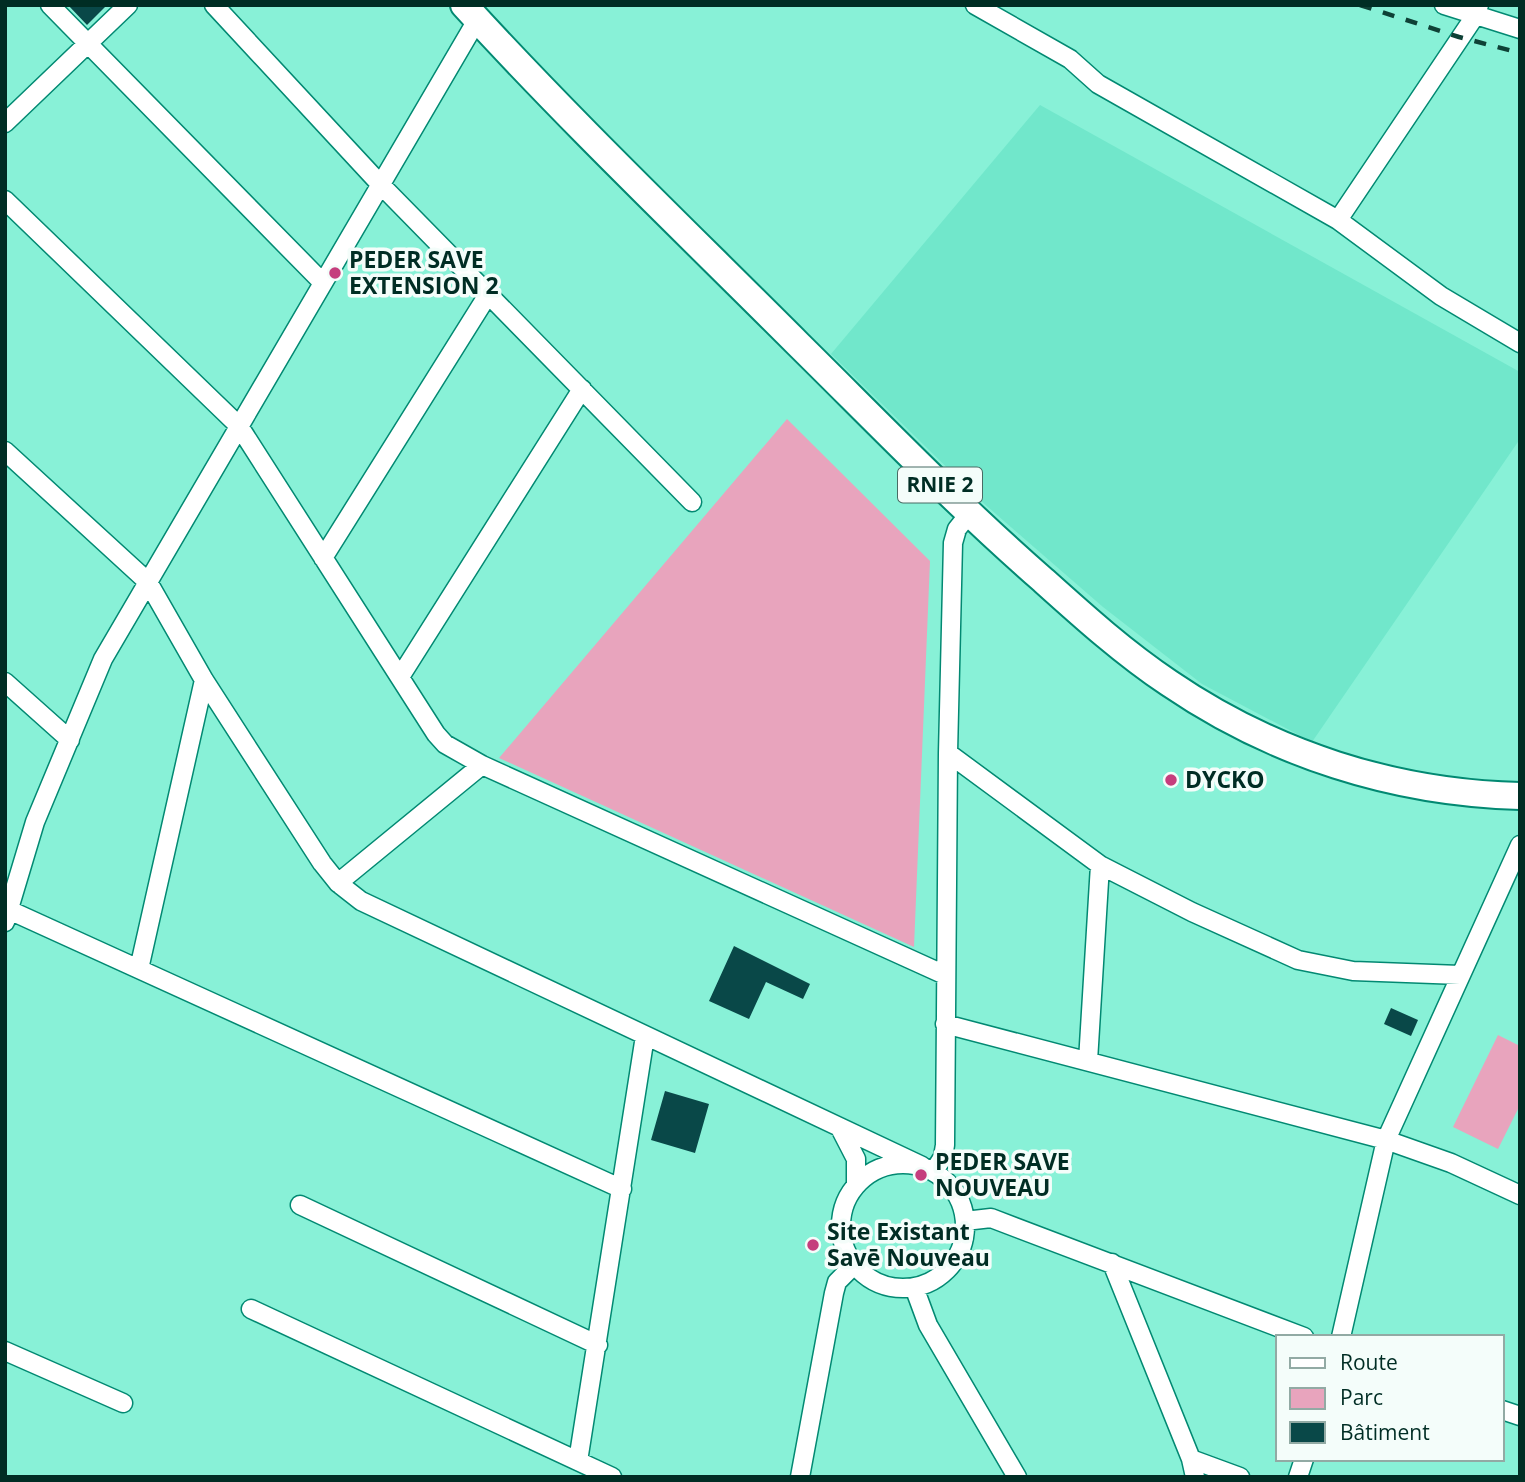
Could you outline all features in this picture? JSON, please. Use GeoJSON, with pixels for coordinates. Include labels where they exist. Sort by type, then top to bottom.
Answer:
{"type":"FeatureCollection","features":[{"type":"Feature","properties":{"kind":"main road","name":"RNIE 2"},"geometry":{"type":"LineString","coordinates":[[471,13],[621,167],[969,514],[1091,623],[1139,662],[1187,695],[1234,722],[1316,758],[1393,782],[1445,791],[1520,796]]}},
{"type":"Feature","properties":{"kind":"street"},"geometry":{"type":"LineString","coordinates":[[50,5],[323,283]]}},
{"type":"Feature","properties":{"kind":"street"},"geometry":{"type":"LineString","coordinates":[[5,123],[128,5]]}},
{"type":"Feature","properties":{"kind":"street"},"geometry":{"type":"LineString","coordinates":[[214,5],[381,185],[692,502]]}},
{"type":"Feature","properties":{"kind":"street"},"geometry":{"type":"LineString","coordinates":[[975,5],[1070,59],[1098,84],[1338,220],[1441,296],[1520,343]]}},
{"type":"Feature","properties":{"kind":"street"},"geometry":{"type":"LineString","coordinates":[[1444,5],[1477,11],[1520,29]]}},
{"type":"Feature","properties":{"kind":"street"},"geometry":{"type":"LineString","coordinates":[[1338,220],[1477,11]]}},
{"type":"Feature","properties":{"kind":"street"},"geometry":{"type":"LineString","coordinates":[[471,13],[381,185],[103,659],[35,822],[7,913],[139,969],[622,1189]]}},
{"type":"Feature","properties":{"kind":"street"},"geometry":{"type":"LineString","coordinates":[[5,200],[239,426],[436,734],[445,744],[482,765],[945,975]]}},
{"type":"Feature","properties":{"kind":"street"},"geometry":{"type":"LineString","coordinates":[[323,558],[489,293]]}},
{"type":"Feature","properties":{"kind":"street"},"geometry":{"type":"LineString","coordinates":[[400,677],[582,389]]}},
{"type":"Feature","properties":{"kind":"street"},"geometry":{"type":"LineString","coordinates":[[5,451],[148,582],[204,680],[322,863],[338,883],[361,901],[928,1169],[952,1187],[963,1209],[963,1245],[951,1266],[932,1281],[914,1287],[884,1285],[873,1280],[855,1264],[844,1242],[844,1206],[864,1177],[886,1165],[911,1164],[928,1169]]}},
{"type":"Feature","properties":{"kind":"street"},"geometry":{"type":"LineString","coordinates":[[928,1169],[943,1157],[945,1145],[945,975],[953,543],[957,528],[969,514]]}},
{"type":"Feature","properties":{"kind":"street"},"geometry":{"type":"LineString","coordinates":[[139,969],[204,680]]}},
{"type":"Feature","properties":{"kind":"street"},"geometry":{"type":"LineString","coordinates":[[5,682],[71,740]]}},
{"type":"Feature","properties":{"kind":"street"},"geometry":{"type":"LineString","coordinates":[[948,753],[1100,865],[1192,912],[1298,960],[1353,971],[1461,975]]}},
{"type":"Feature","properties":{"kind":"street"},"geometry":{"type":"LineString","coordinates":[[338,883],[482,765]]}},
{"type":"Feature","properties":{"kind":"street"},"geometry":{"type":"LineString","coordinates":[[1341,1335],[1386,1140],[1520,845]]}},
{"type":"Feature","properties":{"kind":"street"},"geometry":{"type":"LineString","coordinates":[[1088,1061],[1100,865]]}},
{"type":"Feature","properties":{"kind":"street"},"geometry":{"type":"LineString","coordinates":[[945,1024],[1386,1140],[1451,1163],[1520,1195]]}},
{"type":"Feature","properties":{"kind":"street"},"geometry":{"type":"LineString","coordinates":[[578,1461],[645,1036]]}},
{"type":"Feature","properties":{"kind":"street"},"geometry":{"type":"LineString","coordinates":[[840,1128],[856,1158],[856,1185]]}},
{"type":"Feature","properties":{"kind":"street"},"geometry":{"type":"LineString","coordinates":[[300,1205],[598,1345]]}},
{"type":"Feature","properties":{"kind":"street"},"geometry":{"type":"LineString","coordinates":[[965,1221],[991,1219],[1299,1335]]}},
{"type":"Feature","properties":{"kind":"street"},"geometry":{"type":"LineString","coordinates":[[1112,1263],[1193,1468],[1240,1477]]}},
{"type":"Feature","properties":{"kind":"street"},"geometry":{"type":"LineString","coordinates":[[800,1477],[834,1293],[838,1282],[855,1264]]}},
{"type":"Feature","properties":{"kind":"street"},"geometry":{"type":"LineString","coordinates":[[914,1287],[928,1325],[1017,1477]]}},
{"type":"Feature","properties":{"kind":"street"},"geometry":{"type":"LineString","coordinates":[[251,1309],[612,1477]]}},
{"type":"Feature","properties":{"kind":"street"},"geometry":{"type":"LineString","coordinates":[[5,1351],[123,1403]]}},
{"type":"Feature","properties":{"kind":"shaded area"},"geometry":{"type":"Polygon","coordinates":[[[1040,105],[1520,372],[1520,439],[1312,742],[1202,684],[1103,607],[981,501],[831,354],[1040,105]]]}},
{"type":"Feature","properties":{"kind":"green space"},"geometry":{"type":"Polygon","coordinates":[[[787,419],[930,561],[914,947],[499,758],[787,419]]]}},
{"type":"Feature","properties":{"kind":"green space"},"geometry":{"type":"Polygon","coordinates":[[[1498,1035],[1520,1046],[1520,1105],[1498,1149],[1453,1127],[1498,1035]]]}},
{"type":"Feature","properties":{"kind":"building"},"geometry":{"type":"Polygon","coordinates":[[[68,5],[107,5],[87,25],[68,5]]]}},
{"type":"Feature","properties":{"kind":"building"},"geometry":{"type":"Polygon","coordinates":[[[734,946],[810,984],[803,999],[766,982],[749,1019],[709,1001],[734,946]]]}},
{"type":"Feature","properties":{"kind":"building"},"geometry":{"type":"Polygon","coordinates":[[[1391,1008],[1418,1020],[1411,1036],[1384,1024],[1391,1008]]]}},
{"type":"Feature","properties":{"kind":"building"},"geometry":{"type":"Polygon","coordinates":[[[665,1091],[709,1104],[695,1153],[651,1140],[665,1091]]]}},
{"type":"Feature","properties":{"kind":"railway"},"geometry":{"type":"LineString","coordinates":[[1360,5],[1459,37],[1520,53]]}},
{"type":"Feature","properties":{"kind":"place","name":"PEDER SAVE EXTENSION 2"},"geometry":{"type":"Point","coordinates":[335,273]}},
{"type":"Feature","properties":{"kind":"place","name":"DYCKO"},"geometry":{"type":"Point","coordinates":[1171,780]}},
{"type":"Feature","properties":{"kind":"place","name":"PEDER SAVE NOUVEAU"},"geometry":{"type":"Point","coordinates":[921,1175]}},
{"type":"Feature","properties":{"kind":"place","name":"Site Existant Savē Nouveau"},"geometry":{"type":"Point","coordinates":[813,1245]}}]}
